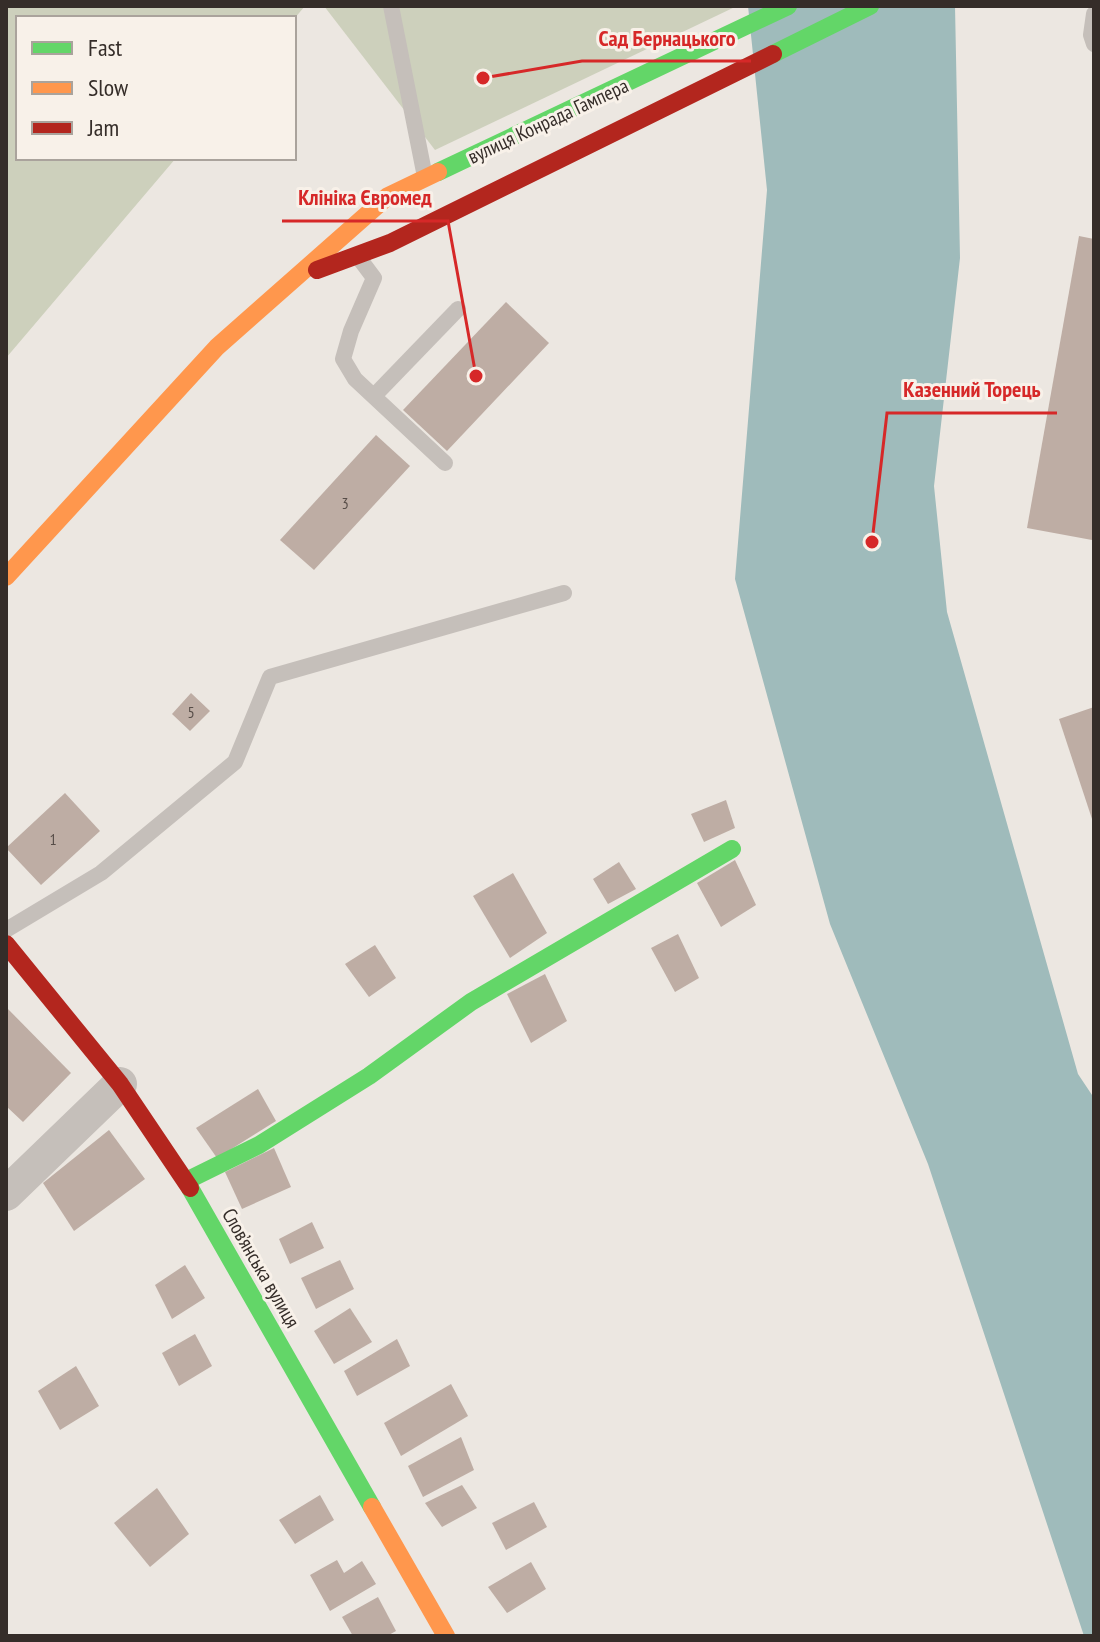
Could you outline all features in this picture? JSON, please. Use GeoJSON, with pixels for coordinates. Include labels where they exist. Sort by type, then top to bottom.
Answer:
{"type":"FeatureCollection","features":[{"type":"Feature","properties":{"kind":"main road","name":"вулиця Конрада Гампера"},"geometry":{"type":"LineString","coordinates":[[293,279],[378,248],[433,199],[788,6]]}},
{"type":"Feature","properties":{"kind":"main road","name":"вулиця Конрада Гампера"},"geometry":{"type":"LineString","coordinates":[[6,577],[217,347],[388,196],[433,199],[714,84],[870,6]]}},
{"type":"Feature","properties":{"kind":"main road"},"geometry":{"type":"LineString","coordinates":[[186,1181],[259,1145],[369,1076],[471,1002],[732,849]]}},
{"type":"Feature","properties":{"kind":"main road","name":"Слов’янська вулиця"},"geometry":{"type":"LineString","coordinates":[[6,944],[120,1084],[186,1181],[446,1636]]}},
{"type":"Feature","properties":{"kind":"street"},"geometry":{"type":"LineString","coordinates":[[6,1194],[120,1084]]}},
{"type":"Feature","properties":{"kind":"lane"},"geometry":{"type":"LineString","coordinates":[[391,6],[433,199]]}},
{"type":"Feature","properties":{"kind":"lane"},"geometry":{"type":"LineString","coordinates":[[1094,14],[1091,35],[1094,44]]}},
{"type":"Feature","properties":{"kind":"lane"},"geometry":{"type":"LineString","coordinates":[[356,255],[374,278],[351,331],[343,359],[355,379],[445,463]]}},
{"type":"Feature","properties":{"kind":"lane"},"geometry":{"type":"LineString","coordinates":[[374,396],[458,309]]}},
{"type":"Feature","properties":{"kind":"lane"},"geometry":{"type":"LineString","coordinates":[[6,930],[101,873],[235,762],[270,677],[564,593]]}},
{"type":"Feature","properties":{"kind":"green space"},"geometry":{"type":"Polygon","coordinates":[[[6,6],[305,6],[296,17],[16,16],[16,160],[174,160],[6,358],[6,6]]]}},
{"type":"Feature","properties":{"kind":"green space"},"geometry":{"type":"Polygon","coordinates":[[[324,6],[737,6],[435,150],[324,6]]]}},
{"type":"Feature","properties":{"kind":"water"},"geometry":{"type":"Polygon","coordinates":[[[748,6],[955,6],[960,258],[934,486],[947,612],[1078,1074],[1094,1098],[1094,1636],[1084,1636],[928,1164],[830,924],[735,579],[767,190],[748,6]]]}},
{"type":"Feature","properties":{"kind":"building"},"geometry":{"type":"Polygon","coordinates":[[[1079,236],[1094,239],[1092,540],[1027,528],[1079,236]]]}},
{"type":"Feature","properties":{"kind":"building"},"geometry":{"type":"Polygon","coordinates":[[[506,302],[549,343],[447,451],[403,410],[506,302]]]}},
{"type":"Feature","properties":{"kind":"building"},"geometry":{"type":"Polygon","coordinates":[[[376,435],[410,466],[314,570],[280,540],[376,435]]]}},
{"type":"Feature","properties":{"kind":"building"},"geometry":{"type":"Polygon","coordinates":[[[191,693],[210,711],[190,731],[172,714],[191,693]]]}},
{"type":"Feature","properties":{"kind":"building"},"geometry":{"type":"Polygon","coordinates":[[[1094,707],[1094,822],[1093,822],[1059,719],[1094,707]]]}},
{"type":"Feature","properties":{"kind":"building"},"geometry":{"type":"Polygon","coordinates":[[[65,793],[100,831],[41,885],[6,848],[65,793]]]}},
{"type":"Feature","properties":{"kind":"building"},"geometry":{"type":"Polygon","coordinates":[[[726,800],[735,828],[704,842],[691,814],[726,800]]]}},
{"type":"Feature","properties":{"kind":"building"},"geometry":{"type":"Polygon","coordinates":[[[735,860],[756,905],[721,927],[697,883],[735,860]]]}},
{"type":"Feature","properties":{"kind":"building"},"geometry":{"type":"Polygon","coordinates":[[[619,862],[636,889],[608,904],[593,879],[619,862]]]}},
{"type":"Feature","properties":{"kind":"building"},"geometry":{"type":"Polygon","coordinates":[[[513,873],[547,933],[510,958],[473,896],[513,873]]]}},
{"type":"Feature","properties":{"kind":"building"},"geometry":{"type":"Polygon","coordinates":[[[678,934],[699,978],[675,992],[651,948],[678,934]]]}},
{"type":"Feature","properties":{"kind":"building"},"geometry":{"type":"Polygon","coordinates":[[[375,945],[396,978],[369,997],[345,964],[375,945]]]}},
{"type":"Feature","properties":{"kind":"building"},"geometry":{"type":"Polygon","coordinates":[[[545,974],[567,1021],[531,1043],[507,994],[545,974]]]}},
{"type":"Feature","properties":{"kind":"building"},"geometry":{"type":"Polygon","coordinates":[[[6,1007],[71,1073],[23,1122],[6,1106],[6,1007]]]}},
{"type":"Feature","properties":{"kind":"building"},"geometry":{"type":"Polygon","coordinates":[[[258,1089],[276,1121],[217,1158],[196,1128],[258,1089]]]}},
{"type":"Feature","properties":{"kind":"building"},"geometry":{"type":"Polygon","coordinates":[[[109,1130],[145,1179],[74,1231],[43,1183],[109,1130]]]}},
{"type":"Feature","properties":{"kind":"building"},"geometry":{"type":"Polygon","coordinates":[[[274,1148],[291,1187],[242,1209],[225,1172],[274,1148]]]}},
{"type":"Feature","properties":{"kind":"building"},"geometry":{"type":"Polygon","coordinates":[[[312,1222],[324,1248],[290,1264],[279,1239],[312,1222]]]}},
{"type":"Feature","properties":{"kind":"building"},"geometry":{"type":"Polygon","coordinates":[[[340,1260],[354,1289],[316,1309],[301,1278],[340,1260]]]}},
{"type":"Feature","properties":{"kind":"building"},"geometry":{"type":"Polygon","coordinates":[[[185,1265],[205,1298],[172,1319],[155,1285],[185,1265]]]}},
{"type":"Feature","properties":{"kind":"building"},"geometry":{"type":"Polygon","coordinates":[[[350,1308],[372,1342],[334,1364],[314,1331],[350,1308]]]}},
{"type":"Feature","properties":{"kind":"building"},"geometry":{"type":"Polygon","coordinates":[[[195,1334],[212,1366],[179,1386],[162,1353],[195,1334]]]}},
{"type":"Feature","properties":{"kind":"building"},"geometry":{"type":"Polygon","coordinates":[[[397,1339],[410,1366],[357,1396],[344,1371],[397,1339]]]}},
{"type":"Feature","properties":{"kind":"building"},"geometry":{"type":"Polygon","coordinates":[[[76,1366],[99,1406],[60,1430],[38,1391],[76,1366]]]}},
{"type":"Feature","properties":{"kind":"building"},"geometry":{"type":"Polygon","coordinates":[[[451,1384],[468,1416],[401,1456],[384,1423],[451,1384]]]}},
{"type":"Feature","properties":{"kind":"building"},"geometry":{"type":"Polygon","coordinates":[[[461,1437],[474,1470],[423,1497],[408,1466],[461,1437]]]}},
{"type":"Feature","properties":{"kind":"building"},"geometry":{"type":"Polygon","coordinates":[[[462,1485],[477,1508],[442,1527],[425,1503],[462,1485]]]}},
{"type":"Feature","properties":{"kind":"building"},"geometry":{"type":"Polygon","coordinates":[[[157,1488],[189,1534],[150,1567],[114,1523],[157,1488]]]}},
{"type":"Feature","properties":{"kind":"building"},"geometry":{"type":"Polygon","coordinates":[[[320,1495],[334,1520],[295,1544],[279,1520],[320,1495]]]}},
{"type":"Feature","properties":{"kind":"building"},"geometry":{"type":"Polygon","coordinates":[[[534,1502],[547,1527],[506,1550],[492,1523],[534,1502]]]}},
{"type":"Feature","properties":{"kind":"building"},"geometry":{"type":"Polygon","coordinates":[[[337,1560],[344,1573],[362,1561],[376,1584],[330,1611],[310,1575],[337,1560]]]}},
{"type":"Feature","properties":{"kind":"building"},"geometry":{"type":"Polygon","coordinates":[[[531,1562],[546,1589],[507,1613],[488,1587],[531,1562]]]}},
{"type":"Feature","properties":{"kind":"building"},"geometry":{"type":"Polygon","coordinates":[[[378,1597],[396,1631],[387,1636],[353,1636],[342,1617],[378,1597]]]}},
{"type":"Feature","properties":{"kind":"traffic: fast"},"geometry":{"type":"LineString","coordinates":[[438,172],[788,6]]}},
{"type":"Feature","properties":{"kind":"traffic: fast"},"geometry":{"type":"LineString","coordinates":[[773,54],[870,6]]}},
{"type":"Feature","properties":{"kind":"traffic: fast"},"geometry":{"type":"LineString","coordinates":[[186,1181],[259,1145],[369,1076],[471,1002],[732,849]]}},
{"type":"Feature","properties":{"kind":"traffic: fast"},"geometry":{"type":"LineString","coordinates":[[190,1188],[372,1507]]}},
{"type":"Feature","properties":{"kind":"traffic: slow"},"geometry":{"type":"LineString","coordinates":[[6,577],[217,347],[388,196],[438,172]]}},
{"type":"Feature","properties":{"kind":"traffic: slow"},"geometry":{"type":"LineString","coordinates":[[372,1507],[446,1636]]}},
{"type":"Feature","properties":{"kind":"traffic: jam"},"geometry":{"type":"LineString","coordinates":[[317,270],[390,243],[773,54]]}},
{"type":"Feature","properties":{"kind":"traffic: jam"},"geometry":{"type":"LineString","coordinates":[[6,944],[120,1084],[190,1188]]}},
{"type":"Feature","properties":{"kind":"place","name":"Сад Бернацького"},"geometry":{"type":"Point","coordinates":[483,78]}},
{"type":"Feature","properties":{"kind":"place","name":"Клініка Євромед"},"geometry":{"type":"Point","coordinates":[476,376]}},
{"type":"Feature","properties":{"kind":"place","name":"Казенний Торець"},"geometry":{"type":"Point","coordinates":[872,542]}}]}
